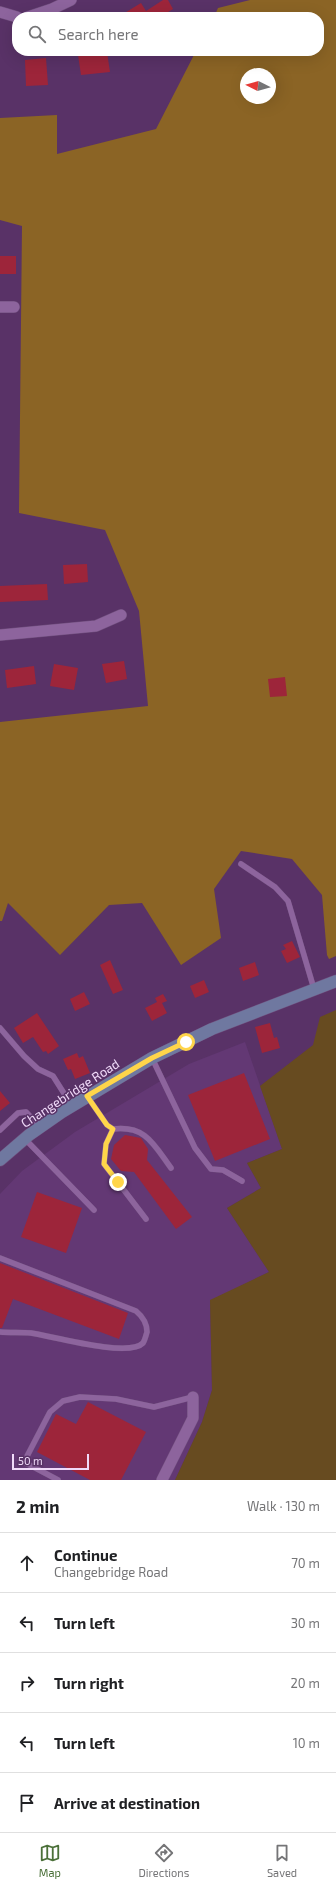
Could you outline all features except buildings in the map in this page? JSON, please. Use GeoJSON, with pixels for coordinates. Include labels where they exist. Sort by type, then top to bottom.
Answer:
{"type":"FeatureCollection","features":[{"type":"Feature","properties":{"kind":"main road","name":"Changebridge Road"},"geometry":{"type":"LineString","coordinates":[[1,1155],[87,1096],[152,1058],[212,1029],[336,981]]}},
{"type":"Feature","properties":{"kind":"street"},"geometry":{"type":"LineString","coordinates":[[43,12],[71,0]]}},
{"type":"Feature","properties":{"kind":"street"},"geometry":{"type":"LineString","coordinates":[[0,12],[12,16]]}},
{"type":"Feature","properties":{"kind":"street"},"geometry":{"type":"LineString","coordinates":[[0,307],[14,308]]}},
{"type":"Feature","properties":{"kind":"street"},"geometry":{"type":"LineString","coordinates":[[0,635],[96,626],[121,615]]}},
{"type":"Feature","properties":{"kind":"street"},"geometry":{"type":"LineString","coordinates":[[162,1480],[193,1418],[193,1397]]}},
{"type":"Feature","properties":{"kind":"lane"},"geometry":{"type":"LineString","coordinates":[[241,864],[275,887],[288,901],[314,989]]}},
{"type":"Feature","properties":{"kind":"lane"},"geometry":{"type":"LineString","coordinates":[[0,1028],[24,1056],[38,1069],[54,1076],[72,1106]]}},
{"type":"Feature","properties":{"kind":"lane"},"geometry":{"type":"LineString","coordinates":[[152,1058],[195,1148],[211,1169],[223,1170],[242,1181]]}},
{"type":"Feature","properties":{"kind":"lane"},"geometry":{"type":"LineString","coordinates":[[87,1096],[107,1125],[113,1129],[121,1128],[143,1133],[152,1141],[171,1168]]}},
{"type":"Feature","properties":{"kind":"lane"},"geometry":{"type":"LineString","coordinates":[[0,1130],[18,1113],[26,1112],[40,1127]]}},
{"type":"Feature","properties":{"kind":"lane"},"geometry":{"type":"LineString","coordinates":[[113,1129],[106,1144],[104,1164],[146,1219]]}},
{"type":"Feature","properties":{"kind":"lane"},"geometry":{"type":"LineString","coordinates":[[25,1138],[94,1210]]}},
{"type":"Feature","properties":{"kind":"lane"},"geometry":{"type":"LineString","coordinates":[[0,1258],[136,1311],[142,1316],[147,1327],[146,1336],[143,1343],[137,1347],[118,1348],[82,1345],[30,1333],[0,1332]]}},
{"type":"Feature","properties":{"kind":"lane"},"geometry":{"type":"LineString","coordinates":[[58,1480],[24,1462],[50,1412],[63,1401],[80,1397],[116,1399],[154,1407],[193,1397]]}},
{"type":"Feature","properties":{"kind":"shaded area"},"geometry":{"type":"Polygon","coordinates":[[[250,0],[336,0],[336,956],[329,959],[327,955],[322,895],[292,859],[241,851],[214,889],[221,938],[181,965],[142,903],[109,905],[60,955],[8,903],[2,921],[0,921],[0,722],[148,706],[139,611],[105,530],[19,513],[22,226],[0,220],[0,118],[57,115],[57,154],[156,129],[193,56],[324,56],[324,12],[216,12],[218,8],[250,0]]]}},
{"type":"Feature","properties":{"kind":"shaded area"},"geometry":{"type":"Polygon","coordinates":[[[336,1010],[336,1480],[175,1480],[202,1422],[212,1390],[210,1300],[269,1272],[227,1208],[261,1188],[247,1163],[282,1149],[260,1086],[313,1045],[320,1017],[336,1010]]]}},
{"type":"Feature","properties":{"kind":"shaded area"},"geometry":{"type":"Polygon","coordinates":[[[245,1042],[282,1149],[247,1163],[261,1188],[227,1208],[269,1272],[210,1301],[212,1390],[202,1422],[175,1480],[0,1480],[0,1194],[22,1171],[75,1132],[189,1064],[245,1042]]]}},
{"type":"Feature","properties":{"kind":"route"},"geometry":{"type":"LineString","coordinates":[[118,1182],[104,1164],[106,1144],[113,1129],[107,1125],[87,1096],[152,1058],[186,1042]]}}]}
